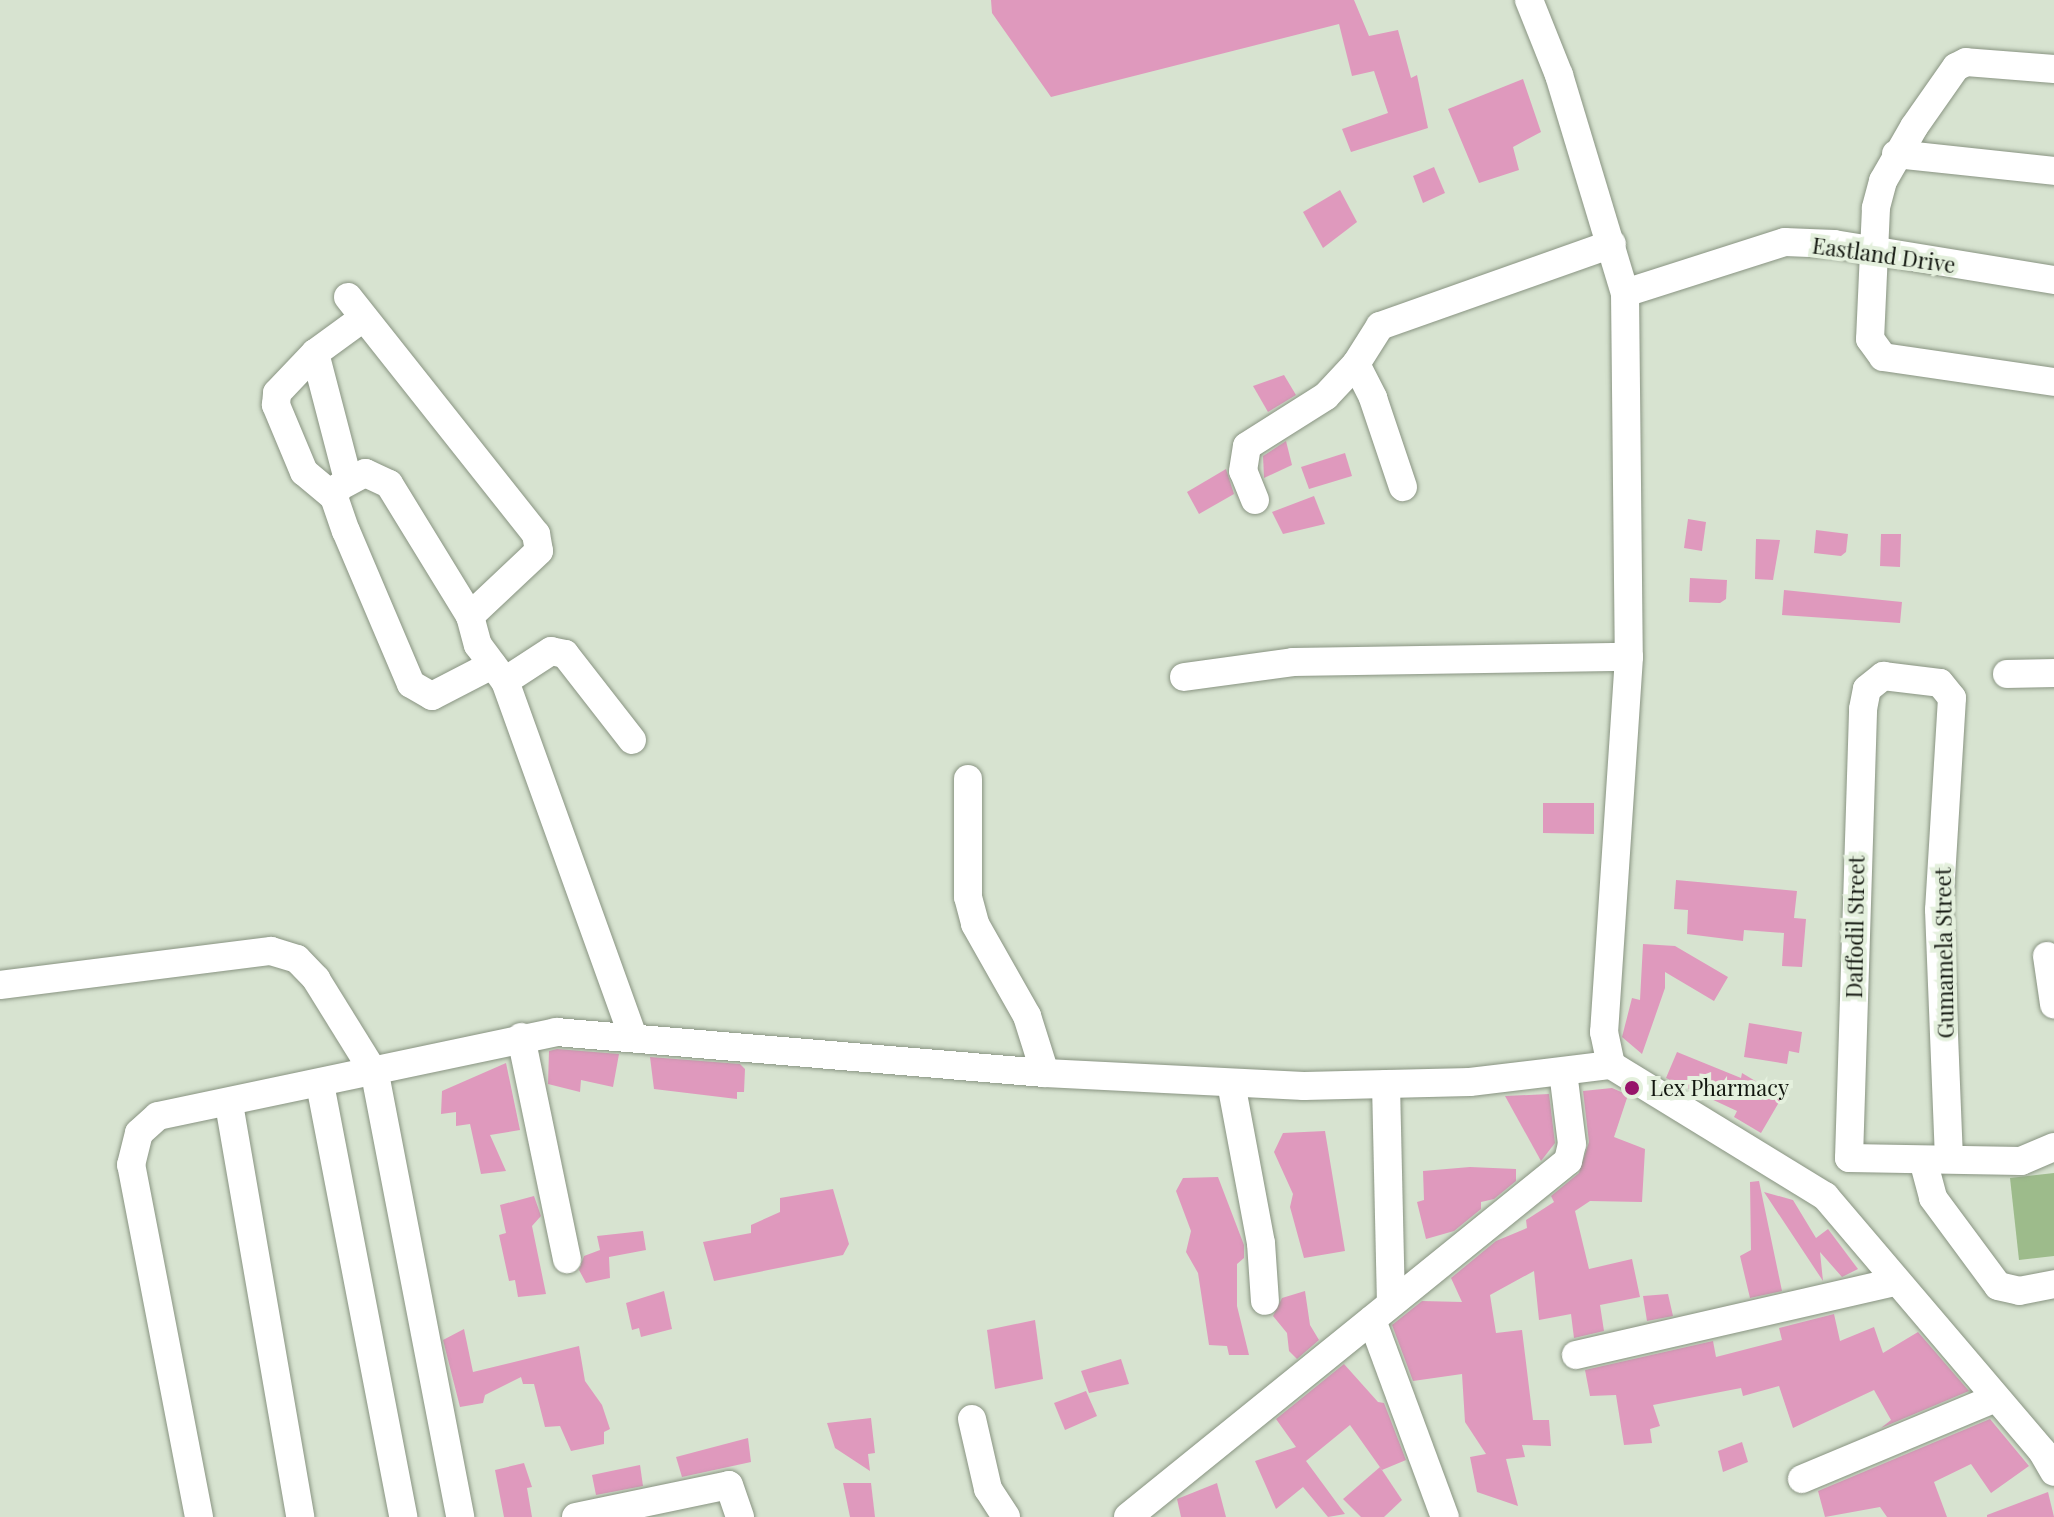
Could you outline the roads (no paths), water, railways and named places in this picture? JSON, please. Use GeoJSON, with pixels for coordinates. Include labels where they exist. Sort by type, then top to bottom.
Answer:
{"type":"FeatureCollection","features":[{"type":"Feature","properties":{"kind":"street"},"geometry":{"type":"LineString","coordinates":[[1529,0],[1559,75],[1625,293],[1629,657],[1604,1032],[1611,1065]]}},
{"type":"Feature","properties":{"kind":"street"},"geometry":{"type":"LineString","coordinates":[[2054,69],[1966,62],[1956,67],[1896,154],[1876,208],[1870,339],[1876,353],[2054,382]]}},
{"type":"Feature","properties":{"kind":"street"},"geometry":{"type":"LineString","coordinates":[[1896,154],[2054,171]]}},
{"type":"Feature","properties":{"kind":"street","name":"Eastland Drive"},"geometry":{"type":"LineString","coordinates":[[1625,293],[1785,242],[1873,250],[2054,280]]}},
{"type":"Feature","properties":{"kind":"street"},"geometry":{"type":"LineString","coordinates":[[1255,500],[1243,471],[1247,446],[1326,396],[1356,364],[1380,326],[1398,317],[1612,244]]}},
{"type":"Feature","properties":{"kind":"street"},"geometry":{"type":"LineString","coordinates":[[341,488],[304,472],[276,405],[277,393],[355,308],[536,534],[539,551],[470,616]]}},
{"type":"Feature","properties":{"kind":"street"},"geometry":{"type":"LineString","coordinates":[[315,353],[341,488],[411,684],[432,696],[551,651],[565,654],[632,740]]}},
{"type":"Feature","properties":{"kind":"street"},"geometry":{"type":"LineString","coordinates":[[1356,364],[1373,398],[1403,487]]}},
{"type":"Feature","properties":{"kind":"street"},"geometry":{"type":"LineString","coordinates":[[341,488],[365,473],[389,484],[470,616],[473,632],[498,673],[633,1037]]}},
{"type":"Feature","properties":{"kind":"street"},"geometry":{"type":"LineString","coordinates":[[1184,677],[1293,662],[1629,657]]}},
{"type":"Feature","properties":{"kind":"street"},"geometry":{"type":"LineString","coordinates":[[2007,674],[2054,673]]}},
{"type":"Feature","properties":{"kind":"street","name":"Daffodil Street"},"geometry":{"type":"LineString","coordinates":[[1849,1158],[1864,696],[1873,680],[1883,676],[1940,683],[1952,698]]}},
{"type":"Feature","properties":{"kind":"street","name":"Gumamela Street"},"geometry":{"type":"LineString","coordinates":[[1952,698],[1939,910],[1933,1198],[1998,1286],[2019,1291],[2054,1284]]}},
{"type":"Feature","properties":{"kind":"street"},"geometry":{"type":"LineString","coordinates":[[968,779],[968,897],[975,924],[1027,1016],[1045,1073]]}},
{"type":"Feature","properties":{"kind":"street"},"geometry":{"type":"LineString","coordinates":[[0,985],[271,951],[297,959],[316,979],[375,1074],[460,1517]]}},
{"type":"Feature","properties":{"kind":"street"},"geometry":{"type":"LineString","coordinates":[[2047,956],[2054,1004]]}},
{"type":"Feature","properties":{"kind":"street"},"geometry":{"type":"LineString","coordinates":[[199,1517],[131,1165],[132,1144],[158,1116],[375,1074],[521,1037],[556,1032],[1045,1073],[1231,1083],[1386,1084],[1563,1072],[1611,1065],[1825,1196],[1996,1398],[2054,1472]]}},
{"type":"Feature","properties":{"kind":"street"},"geometry":{"type":"LineString","coordinates":[[521,1037],[567,1259]]}},
{"type":"Feature","properties":{"kind":"street"},"geometry":{"type":"LineString","coordinates":[[1128,1517],[1568,1161],[1572,1144],[1563,1072]]}},
{"type":"Feature","properties":{"kind":"street"},"geometry":{"type":"LineString","coordinates":[[1231,1083],[1261,1243],[1265,1301]]}},
{"type":"Feature","properties":{"kind":"street"},"geometry":{"type":"LineString","coordinates":[[320,1084],[403,1517]]}},
{"type":"Feature","properties":{"kind":"street"},"geometry":{"type":"LineString","coordinates":[[1386,1084],[1381,1311],[1445,1517]]}},
{"type":"Feature","properties":{"kind":"street"},"geometry":{"type":"LineString","coordinates":[[229,1104],[300,1517]]}},
{"type":"Feature","properties":{"kind":"street"},"geometry":{"type":"LineString","coordinates":[[1825,1196],[1849,1158],[2021,1161],[2054,1147]]}},
{"type":"Feature","properties":{"kind":"street"},"geometry":{"type":"LineString","coordinates":[[1576,1355],[1896,1282]]}},
{"type":"Feature","properties":{"kind":"street"},"geometry":{"type":"LineString","coordinates":[[1802,1479],[1996,1398]]}},
{"type":"Feature","properties":{"kind":"street"},"geometry":{"type":"LineString","coordinates":[[972,1419],[988,1489],[1006,1517]]}},
{"type":"Feature","properties":{"kind":"street"},"geometry":{"type":"LineString","coordinates":[[576,1517],[729,1485],[740,1517]]}},
{"type":"Feature","properties":{"kind":"place","name":"Lex Pharmacy"},"geometry":{"type":"Point","coordinates":[1632,1088]}}]}
